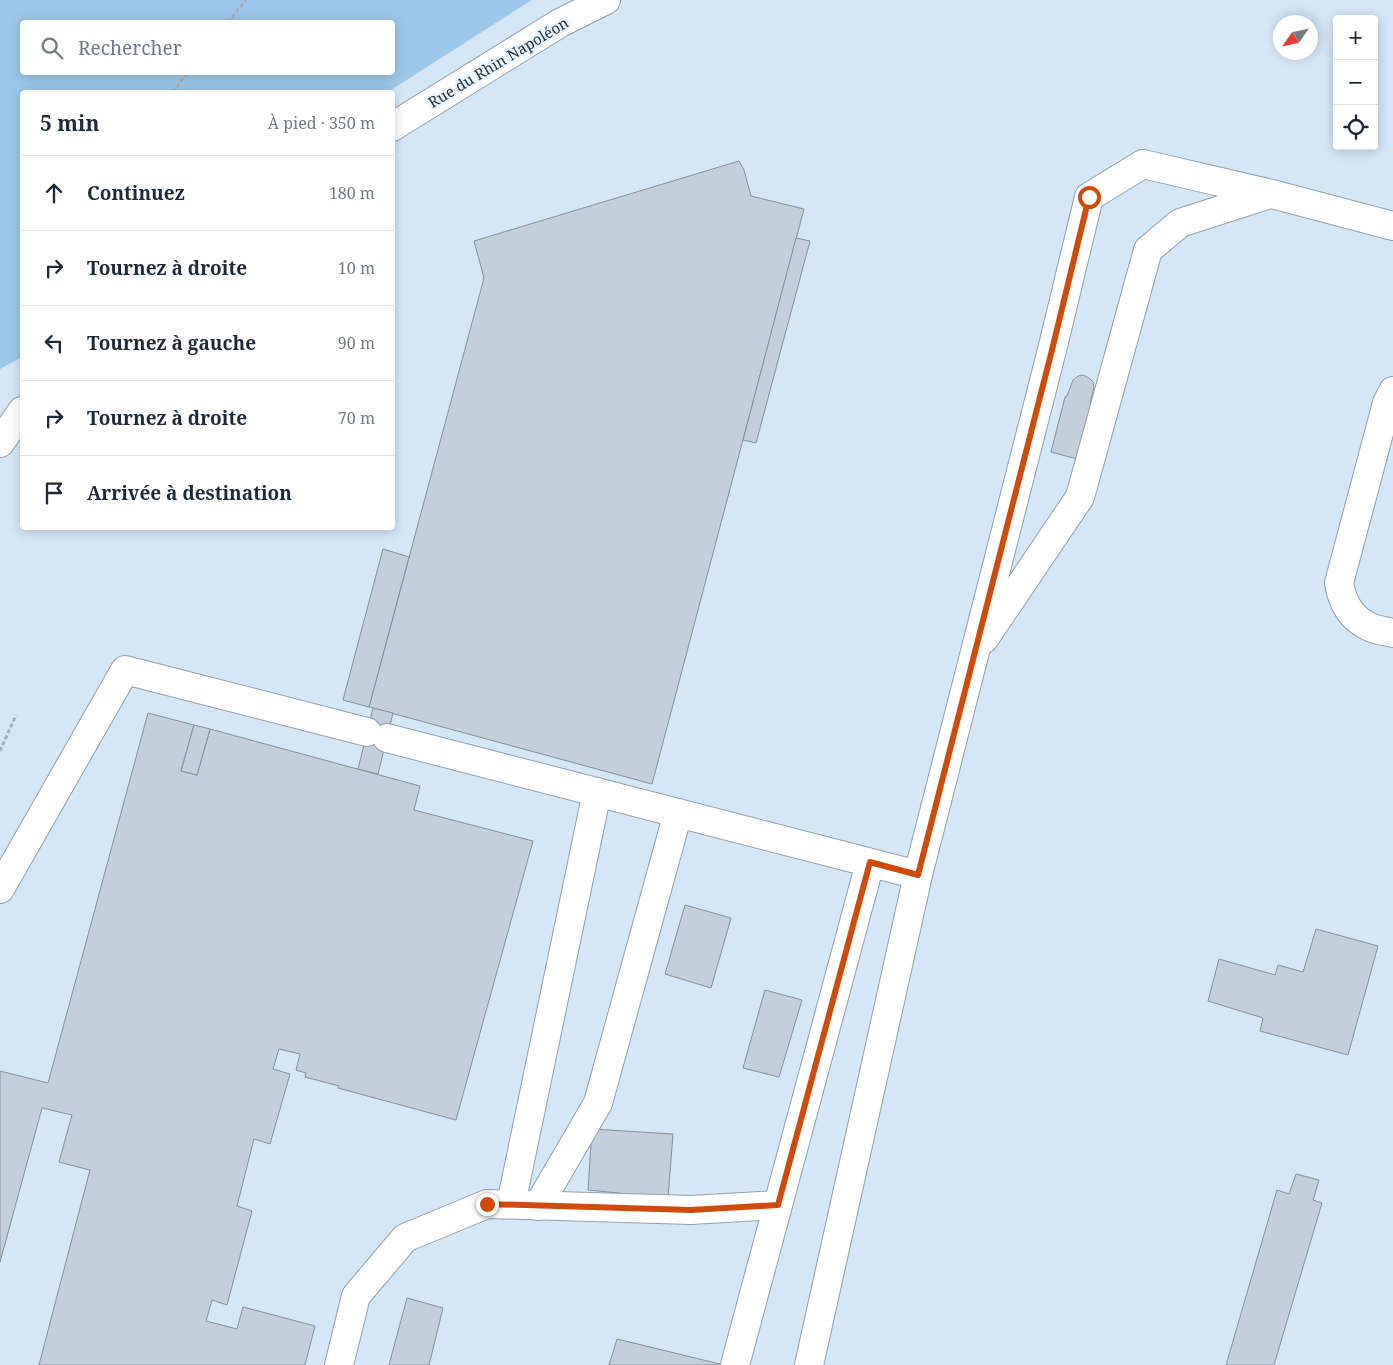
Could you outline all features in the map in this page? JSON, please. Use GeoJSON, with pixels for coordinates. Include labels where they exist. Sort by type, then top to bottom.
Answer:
{"type":"FeatureCollection","features":[{"type":"Feature","properties":{"kind":"main road","name":"Rue du Rhin Napoléon"},"geometry":{"type":"LineString","coordinates":[[395,125],[560,23],[606,0]]}},
{"type":"Feature","properties":{"kind":"main road"},"geometry":{"type":"LineString","coordinates":[[809,1365],[918,875],[1052,350],[1089,197],[1143,164],[1272,194],[1393,226]]}},
{"type":"Feature","properties":{"kind":"main road"},"geometry":{"type":"LineString","coordinates":[[973,656],[1080,497],[1148,250],[1180,223],[1272,194]]}},
{"type":"Feature","properties":{"kind":"main road"},"geometry":{"type":"LineString","coordinates":[[1393,390],[1387,403],[1339,583],[1342,598],[1351,613],[1366,626],[1393,633]]}},
{"type":"Feature","properties":{"kind":"main road"},"geometry":{"type":"LineString","coordinates":[[0,443],[20,414]]}},
{"type":"Feature","properties":{"kind":"main road"},"geometry":{"type":"LineString","coordinates":[[0,889],[125,670],[918,875]]}},
{"type":"Feature","properties":{"kind":"main road"},"geometry":{"type":"LineString","coordinates":[[511,1204],[597,792]]}},
{"type":"Feature","properties":{"kind":"main road"},"geometry":{"type":"LineString","coordinates":[[538,1206],[598,1103],[678,813]]}},
{"type":"Feature","properties":{"kind":"main road"},"geometry":{"type":"LineString","coordinates":[[735,1365],[870,862]]}},
{"type":"Feature","properties":{"kind":"main road"},"geometry":{"type":"LineString","coordinates":[[339,1365],[356,1296],[405,1238],[487,1204],[691,1210],[778,1205]]}},
{"type":"Feature","properties":{"kind":"path"},"geometry":{"type":"LineString","coordinates":[[230,20],[246,0]]}},
{"type":"Feature","properties":{"kind":"path"},"geometry":{"type":"LineString","coordinates":[[174,90],[186,75]]}},
{"type":"Feature","properties":{"kind":"path"},"geometry":{"type":"LineString","coordinates":[[0,752],[16,715]]}},
{"type":"Feature","properties":{"kind":"shaded area"},"geometry":{"type":"Polygon","coordinates":[[[0,0],[532,0],[391,90],[20,90],[20,358],[0,369],[0,0]]]}},
{"type":"Feature","properties":{"kind":"shaded area"},"geometry":{"type":"Polygon","coordinates":[[[532,0],[1393,0],[1393,1365],[0,1365],[0,342],[20,297],[20,530],[395,530],[395,90],[391,90],[532,0]]]}},
{"type":"Feature","properties":{"kind":"building"},"geometry":{"type":"Polygon","coordinates":[[[739,161],[744,170],[751,196],[804,209],[652,784],[369,707],[484,278],[474,241],[739,161]]]}},
{"type":"Feature","properties":{"kind":"building"},"geometry":{"type":"Polygon","coordinates":[[[796,238],[810,241],[756,443],[743,440],[796,238]]]}},
{"type":"Feature","properties":{"kind":"building"},"geometry":{"type":"Polygon","coordinates":[[[1083,375],[1093,382],[1094,387],[1090,402],[1092,404],[1077,459],[1051,452],[1065,397],[1073,380],[1083,375]]]}},
{"type":"Feature","properties":{"kind":"building"},"geometry":{"type":"Polygon","coordinates":[[[383,549],[409,557],[369,707],[343,700],[383,549]]]}},
{"type":"Feature","properties":{"kind":"building"},"geometry":{"type":"Polygon","coordinates":[[[373,708],[393,713],[378,774],[358,769],[373,708]]]}},
{"type":"Feature","properties":{"kind":"building"},"geometry":{"type":"Polygon","coordinates":[[[148,713],[194,725],[181,771],[197,775],[210,729],[420,786],[414,810],[533,841],[456,1120],[338,1088],[339,1086],[305,1077],[306,1073],[296,1070],[300,1054],[279,1049],[273,1069],[290,1074],[270,1144],[254,1139],[237,1206],[252,1211],[227,1305],[212,1300],[206,1321],[237,1329],[243,1307],[315,1326],[305,1365],[39,1365],[90,1170],[59,1162],[72,1115],[42,1108],[0,1262],[0,1071],[48,1083],[148,713]]]}},
{"type":"Feature","properties":{"kind":"building"},"geometry":{"type":"Polygon","coordinates":[[[194,725],[210,729],[197,775],[181,771],[194,725]]]}},
{"type":"Feature","properties":{"kind":"building"},"geometry":{"type":"Polygon","coordinates":[[[685,905],[731,918],[711,988],[665,974],[685,905]]]}},
{"type":"Feature","properties":{"kind":"building"},"geometry":{"type":"Polygon","coordinates":[[[1316,929],[1378,946],[1348,1055],[1260,1031],[1263,1018],[1208,1001],[1219,959],[1275,975],[1278,965],[1303,972],[1316,929]]]}},
{"type":"Feature","properties":{"kind":"building"},"geometry":{"type":"Polygon","coordinates":[[[765,990],[802,1000],[779,1077],[743,1068],[765,990]]]}},
{"type":"Feature","properties":{"kind":"building"},"geometry":{"type":"Polygon","coordinates":[[[592,1129],[673,1134],[668,1198],[588,1190],[592,1129]]]}},
{"type":"Feature","properties":{"kind":"building"},"geometry":{"type":"Polygon","coordinates":[[[1296,1174],[1319,1180],[1313,1200],[1322,1203],[1274,1365],[1226,1365],[1277,1190],[1289,1194],[1296,1174]]]}},
{"type":"Feature","properties":{"kind":"building"},"geometry":{"type":"Polygon","coordinates":[[[407,1298],[443,1308],[429,1365],[389,1365],[407,1298]]]}},
{"type":"Feature","properties":{"kind":"building"},"geometry":{"type":"Polygon","coordinates":[[[617,1339],[724,1365],[609,1365],[617,1339]]]}},
{"type":"Feature","properties":{"kind":"route"},"geometry":{"type":"LineString","coordinates":[[487,1204],[691,1210],[778,1205],[870,862],[918,875],[1052,350],[1089,197]]}}]}
